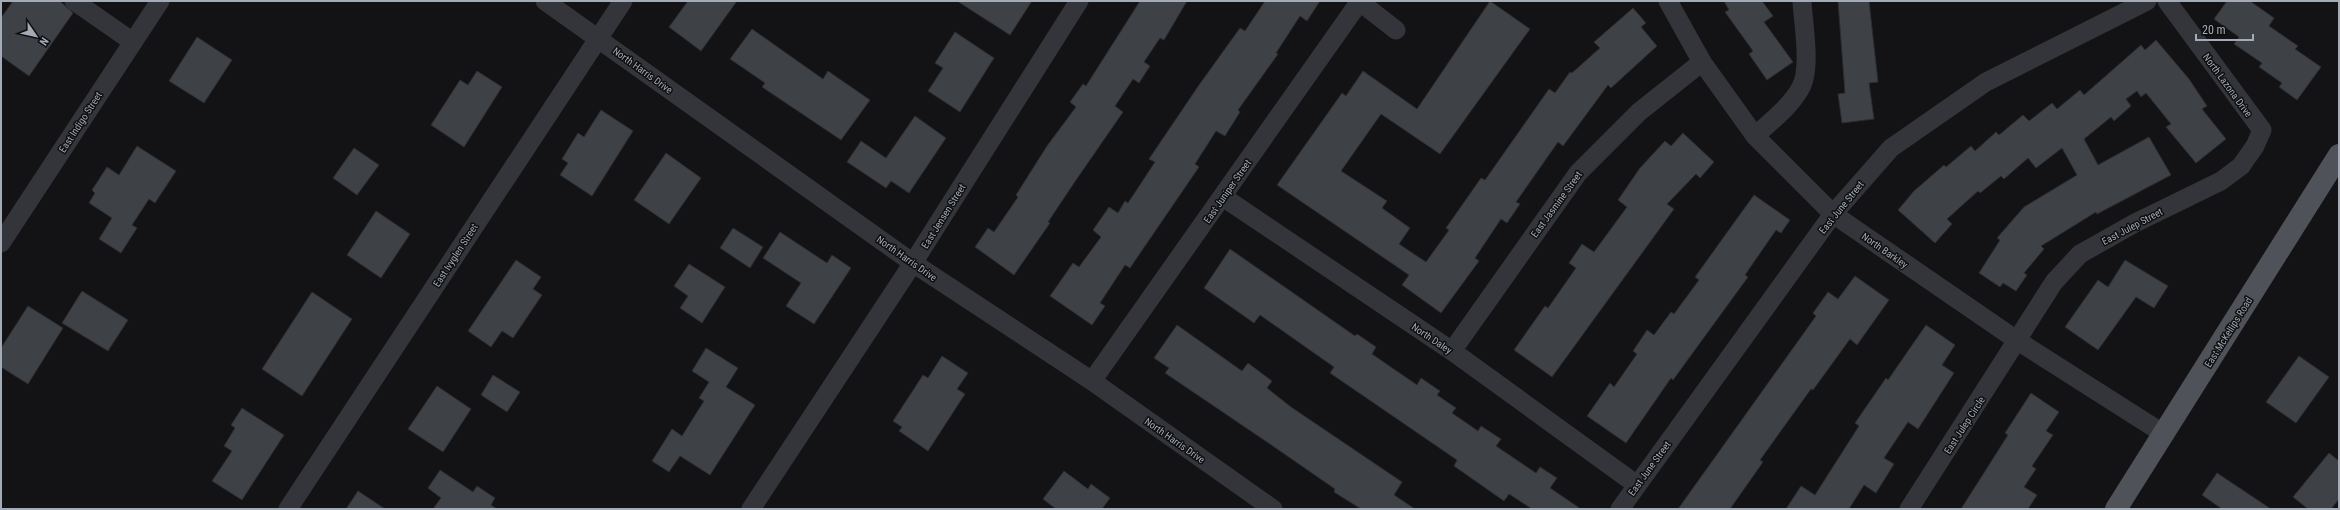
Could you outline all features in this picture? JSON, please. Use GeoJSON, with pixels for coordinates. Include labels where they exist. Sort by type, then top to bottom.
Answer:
{"type":"FeatureCollection","features":[{"type":"Feature","properties":{"kind":"main road","name":"East McKellips Road"},"geometry":{"type":"LineString","coordinates":[[2116,509],[2337,163]]}},
{"type":"Feature","properties":{"kind":"street"},"geometry":{"type":"LineString","coordinates":[[74,1],[133,42]]}},
{"type":"Feature","properties":{"kind":"street","name":"East Indigo Street"},"geometry":{"type":"LineString","coordinates":[[1,243],[160,1]]}},
{"type":"Feature","properties":{"kind":"street","name":"North Harris Drive"},"geometry":{"type":"LineString","coordinates":[[545,1],[912,263],[1092,381],[1273,509]]}},
{"type":"Feature","properties":{"kind":"street","name":"East Ivyglen Street"},"geometry":{"type":"LineString","coordinates":[[288,509],[623,1]]}},
{"type":"Feature","properties":{"kind":"street","name":"East Jensen Street"},"geometry":{"type":"LineString","coordinates":[[751,509],[912,263],[1079,1]]}},
{"type":"Feature","properties":{"kind":"street"},"geometry":{"type":"LineString","coordinates":[[1360,1],[1396,30]]}},
{"type":"Feature","properties":{"kind":"street","name":"East Juniper Street"},"geometry":{"type":"LineString","coordinates":[[1092,381],[1360,1]]}},
{"type":"Feature","properties":{"kind":"street","name":"North Barkley"},"geometry":{"type":"LineString","coordinates":[[1668,1],[1702,62],[1755,136],[1833,214],[2018,341],[2164,434]]}},
{"type":"Feature","properties":{"kind":"street"},"geometry":{"type":"LineString","coordinates":[[1755,136],[1786,107],[1801,88],[1806,66],[1802,1]]}},
{"type":"Feature","properties":{"kind":"street","name":"East June Street"},"geometry":{"type":"LineString","coordinates":[[1620,509],[1833,214],[1891,148],[1986,82],[2147,1]]}},
{"type":"Feature","properties":{"kind":"street","name":"North Lazona Drive"},"geometry":{"type":"LineString","coordinates":[[2167,1],[2262,130]]}},
{"type":"Feature","properties":{"kind":"street","name":"East Jasmine Street"},"geometry":{"type":"LineString","coordinates":[[1452,352],[1578,173],[1639,112],[1702,62]]}},
{"type":"Feature","properties":{"kind":"street","name":"East Julep Street"},"geometry":{"type":"LineString","coordinates":[[2018,341],[2054,282],[2080,254],[2135,223],[2221,181],[2241,166],[2262,130]]}},
{"type":"Feature","properties":{"kind":"street","name":"North Daley"},"geometry":{"type":"LineString","coordinates":[[1223,197],[1452,352],[1637,484]]}},
{"type":"Feature","properties":{"kind":"street","name":"East Julep Circle"},"geometry":{"type":"LineString","coordinates":[[1909,509],[2018,341]]}},
{"type":"Feature","properties":{"kind":"building"},"geometry":{"type":"Polygon","coordinates":[[[13,1],[60,1],[73,13],[29,76],[1,56],[1,18],[13,1]]]}},
{"type":"Feature","properties":{"kind":"building"},"geometry":{"type":"Polygon","coordinates":[[[688,1],[737,1],[701,51],[669,27],[688,1]]]}},
{"type":"Feature","properties":{"kind":"building"},"geometry":{"type":"Polygon","coordinates":[[[957,1],[1032,1],[1010,35],[957,1]]]}},
{"type":"Feature","properties":{"kind":"building"},"geometry":{"type":"Polygon","coordinates":[[[1140,1],[1187,1],[1164,40],[1160,38],[1144,62],[1150,66],[1139,83],[1133,79],[1115,106],[1123,112],[1074,183],[1048,222],[1050,223],[1014,275],[975,247],[988,228],[994,232],[1018,197],[1016,195],[1047,146],[1076,107],[1070,102],[1083,84],[1086,86],[1140,1]]]}},
{"type":"Feature","properties":{"kind":"building"},"geometry":{"type":"Polygon","coordinates":[[[1265,1],[1320,1],[1307,21],[1300,16],[1276,53],[1278,54],[1238,110],[1240,112],[1225,136],[1216,131],[1195,164],[1199,167],[1130,268],[1125,265],[1100,303],[1105,306],[1092,325],[1050,296],[1073,263],[1079,267],[1101,237],[1093,230],[1109,207],[1118,213],[1125,201],[1128,203],[1155,162],[1149,159],[1199,85],[1240,28],[1245,31],[1265,1]]]}},
{"type":"Feature","properties":{"kind":"building"},"geometry":{"type":"Polygon","coordinates":[[[1490,1],[1530,29],[1440,154],[1381,114],[1341,171],[1387,201],[1382,208],[1410,228],[1399,244],[1426,262],[1449,230],[1446,228],[1481,178],[1485,180],[1549,89],[1555,93],[1570,72],[1572,73],[1600,48],[1594,42],[1633,8],[1646,23],[1641,27],[1657,46],[1611,88],[1608,85],[1563,146],[1558,142],[1516,202],[1520,204],[1507,223],[1501,219],[1475,258],[1479,261],[1441,313],[1402,285],[1409,275],[1277,185],[1342,93],[1346,96],[1363,71],[1417,109],[1490,1]]]}},
{"type":"Feature","properties":{"kind":"building"},"geometry":{"type":"Polygon","coordinates":[[[1724,1],[1762,1],[1773,16],[1764,22],[1793,62],[1767,80],[1749,54],[1753,51],[1725,12],[1729,10],[1724,1]]]}},
{"type":"Feature","properties":{"kind":"building"},"geometry":{"type":"Polygon","coordinates":[[[1838,1],[1869,1],[1878,82],[1869,83],[1874,119],[1842,123],[1838,94],[1845,93],[1838,1]]]}},
{"type":"Feature","properties":{"kind":"building"},"geometry":{"type":"Polygon","coordinates":[[[2227,1],[2250,1],[2274,18],[2269,26],[2298,46],[2295,49],[2321,67],[2297,100],[2279,87],[2282,83],[2259,67],[2262,63],[2234,44],[2239,37],[2214,19],[2227,1]]]}},
{"type":"Feature","properties":{"kind":"building"},"geometry":{"type":"Polygon","coordinates":[[[752,29],[823,79],[828,71],[870,100],[841,140],[762,87],[765,83],[730,59],[752,29]]]}},
{"type":"Feature","properties":{"kind":"building"},"geometry":{"type":"Polygon","coordinates":[[[955,32],[994,58],[960,112],[928,91],[943,68],[935,63],[955,32]]]}},
{"type":"Feature","properties":{"kind":"building"},"geometry":{"type":"Polygon","coordinates":[[[197,37],[232,60],[204,103],[169,81],[197,37]]]}},
{"type":"Feature","properties":{"kind":"building"},"geometry":{"type":"Polygon","coordinates":[[[2156,40],[2189,79],[2207,106],[2202,109],[2226,139],[2196,163],[2166,127],[2171,124],[2146,93],[2141,97],[2137,91],[2126,99],[2131,106],[2114,121],[2111,117],[2084,139],[2098,165],[2149,137],[2171,175],[2097,214],[2096,212],[2041,246],[2044,249],[2024,273],[2027,275],[2016,291],[2003,283],[2000,287],[1979,273],[2000,240],[1997,238],[2024,207],[2077,175],[2062,148],[2036,168],[2028,158],[2004,179],[2001,176],[1980,193],[1978,191],[1947,219],[1952,224],[1935,243],[1898,210],[1914,191],[1944,165],[1946,167],[1971,146],[1975,151],[1996,132],[1999,135],[2023,115],[2029,121],[2052,103],[2057,109],[2080,90],[2084,95],[2141,45],[2145,50],[2156,40]]]}},
{"type":"Feature","properties":{"kind":"building"},"geometry":{"type":"Polygon","coordinates":[[[477,71],[502,87],[464,147],[431,125],[460,80],[468,85],[477,71]]]}},
{"type":"Feature","properties":{"kind":"building"},"geometry":{"type":"Polygon","coordinates":[[[601,110],[633,131],[592,196],[560,175],[568,163],[562,159],[578,133],[584,137],[601,110]]]}},
{"type":"Feature","properties":{"kind":"building"},"geometry":{"type":"Polygon","coordinates":[[[915,116],[946,138],[909,193],[891,181],[886,188],[847,162],[861,141],[886,158],[915,116]]]}},
{"type":"Feature","properties":{"kind":"building"},"geometry":{"type":"Polygon","coordinates":[[[1683,133],[1714,162],[1700,178],[1696,174],[1667,204],[1674,209],[1552,377],[1514,350],[1545,306],[1548,308],[1576,268],[1569,263],[1582,244],[1594,252],[1627,207],[1618,200],[1640,168],[1665,141],[1671,146],[1683,133]]]}},
{"type":"Feature","properties":{"kind":"building"},"geometry":{"type":"Polygon","coordinates":[[[137,146],[176,171],[155,203],[149,199],[132,225],[137,228],[121,253],[99,239],[112,218],[89,203],[95,193],[92,190],[107,167],[119,175],[137,146]]]}},
{"type":"Feature","properties":{"kind":"building"},"geometry":{"type":"Polygon","coordinates":[[[354,148],[379,165],[357,195],[333,178],[354,148]]]}},
{"type":"Feature","properties":{"kind":"building"},"geometry":{"type":"Polygon","coordinates":[[[666,153],[701,178],[669,224],[634,200],[666,153]]]}},
{"type":"Feature","properties":{"kind":"building"},"geometry":{"type":"Polygon","coordinates":[[[1754,195],[1790,220],[1781,233],[1776,230],[1745,275],[1748,277],[1673,380],[1671,378],[1626,443],[1587,416],[1610,383],[1614,387],[1637,354],[1633,351],[1647,330],[1654,335],[1671,312],[1674,314],[1699,280],[1695,277],[1754,195]]]}},
{"type":"Feature","properties":{"kind":"building"},"geometry":{"type":"Polygon","coordinates":[[[376,211],[410,234],[381,278],[347,255],[376,211]]]}},
{"type":"Feature","properties":{"kind":"building"},"geometry":{"type":"Polygon","coordinates":[[[733,228],[763,247],[750,268],[720,248],[733,228]]]}},
{"type":"Feature","properties":{"kind":"building"},"geometry":{"type":"Polygon","coordinates":[[[780,232],[827,263],[832,255],[851,268],[814,324],[786,306],[801,283],[763,258],[780,232]]]}},
{"type":"Feature","properties":{"kind":"building"},"geometry":{"type":"Polygon","coordinates":[[[1230,249],[1355,336],[1357,334],[1376,347],[1372,354],[1417,385],[1421,378],[1440,391],[1437,395],[1456,408],[1452,413],[1478,431],[1481,426],[1501,439],[1496,446],[1536,473],[1540,467],[1557,478],[1550,488],[1581,509],[1532,509],[1509,494],[1504,501],[1454,466],[1457,460],[1330,373],[1334,367],[1260,315],[1254,323],[1204,288],[1230,249]]]}},
{"type":"Feature","properties":{"kind":"building"},"geometry":{"type":"Polygon","coordinates":[[[516,260],[541,277],[533,289],[542,295],[513,338],[502,331],[491,347],[468,331],[516,260]]]}},
{"type":"Feature","properties":{"kind":"building"},"geometry":{"type":"Polygon","coordinates":[[[2125,260],[2168,286],[2154,308],[2136,297],[2098,350],[2065,327],[2098,280],[2108,287],[2125,260]]]}},
{"type":"Feature","properties":{"kind":"building"},"geometry":{"type":"Polygon","coordinates":[[[689,264],[725,287],[702,323],[680,308],[688,296],[674,286],[689,264]]]}},
{"type":"Feature","properties":{"kind":"building"},"geometry":{"type":"Polygon","coordinates":[[[1855,276],[1889,300],[1857,345],[1850,339],[1813,390],[1811,389],[1760,460],[1763,462],[1730,509],[1678,509],[1816,316],[1813,313],[1828,292],[1838,299],[1855,276]]]}},
{"type":"Feature","properties":{"kind":"building"},"geometry":{"type":"Polygon","coordinates":[[[82,291],[128,320],[108,351],[62,323],[82,291]]]}},
{"type":"Feature","properties":{"kind":"building"},"geometry":{"type":"Polygon","coordinates":[[[312,292],[352,319],[302,396],[262,369],[312,292]]]}},
{"type":"Feature","properties":{"kind":"building"},"geometry":{"type":"Polygon","coordinates":[[[28,306],[63,328],[28,384],[1,367],[1,348],[28,306]]]}},
{"type":"Feature","properties":{"kind":"building"},"geometry":{"type":"Polygon","coordinates":[[[1177,325],[1242,371],[1248,363],[1272,381],[1267,388],[1291,407],[1402,482],[1394,495],[1415,509],[1361,509],[1334,492],[1335,489],[1165,373],[1169,368],[1154,358],[1177,325]]]}},
{"type":"Feature","properties":{"kind":"building"},"geometry":{"type":"Polygon","coordinates":[[[1926,325],[1955,345],[1942,365],[1954,373],[1918,429],[1908,422],[1884,458],[1894,464],[1876,493],[1864,485],[1849,509],[1786,509],[1801,486],[1815,495],[1859,426],[1855,423],[1886,378],[1888,380],[1926,325]]]}},
{"type":"Feature","properties":{"kind":"building"},"geometry":{"type":"Polygon","coordinates":[[[706,348],[738,368],[726,387],[755,405],[710,475],[680,456],[669,472],[652,461],[672,429],[682,436],[704,401],[699,398],[709,382],[692,371],[706,348]]]}},
{"type":"Feature","properties":{"kind":"building"},"geometry":{"type":"Polygon","coordinates":[[[942,356],[968,373],[957,389],[965,394],[928,451],[899,431],[902,427],[893,421],[923,375],[928,378],[942,356]]]}},
{"type":"Feature","properties":{"kind":"building"},"geometry":{"type":"Polygon","coordinates":[[[2299,356],[2329,377],[2296,423],[2266,402],[2299,356]]]}},
{"type":"Feature","properties":{"kind":"building"},"geometry":{"type":"Polygon","coordinates":[[[493,375],[520,392],[507,412],[481,395],[493,375]]]}},
{"type":"Feature","properties":{"kind":"building"},"geometry":{"type":"Polygon","coordinates":[[[437,386],[471,409],[443,452],[408,429],[437,386]]]}},
{"type":"Feature","properties":{"kind":"building"},"geometry":{"type":"Polygon","coordinates":[[[2031,393],[2059,412],[2046,431],[2053,435],[2032,466],[2036,469],[2024,487],[2037,495],[2028,509],[1961,509],[2008,435],[2005,433],[2031,393]]]}},
{"type":"Feature","properties":{"kind":"building"},"geometry":{"type":"Polygon","coordinates":[[[242,408],[284,435],[242,500],[212,481],[232,451],[224,446],[235,428],[231,425],[242,408]]]}},
{"type":"Feature","properties":{"kind":"building"},"geometry":{"type":"Polygon","coordinates":[[[2329,453],[2339,461],[2339,499],[2331,509],[2308,509],[2293,497],[2329,453]]]}},
{"type":"Feature","properties":{"kind":"building"},"geometry":{"type":"Polygon","coordinates":[[[440,470],[473,492],[477,486],[495,498],[491,505],[497,509],[433,509],[441,498],[428,488],[440,470]]]}},
{"type":"Feature","properties":{"kind":"building"},"geometry":{"type":"Polygon","coordinates":[[[1064,471],[1088,489],[1091,484],[1110,498],[1102,509],[1056,509],[1043,499],[1064,471]]]}},
{"type":"Feature","properties":{"kind":"building"},"geometry":{"type":"Polygon","coordinates":[[[2217,473],[2271,509],[2222,509],[2202,495],[2217,473]]]}},
{"type":"Feature","properties":{"kind":"building"},"geometry":{"type":"Polygon","coordinates":[[[358,491],[385,509],[346,509],[358,491]]]}}]}
